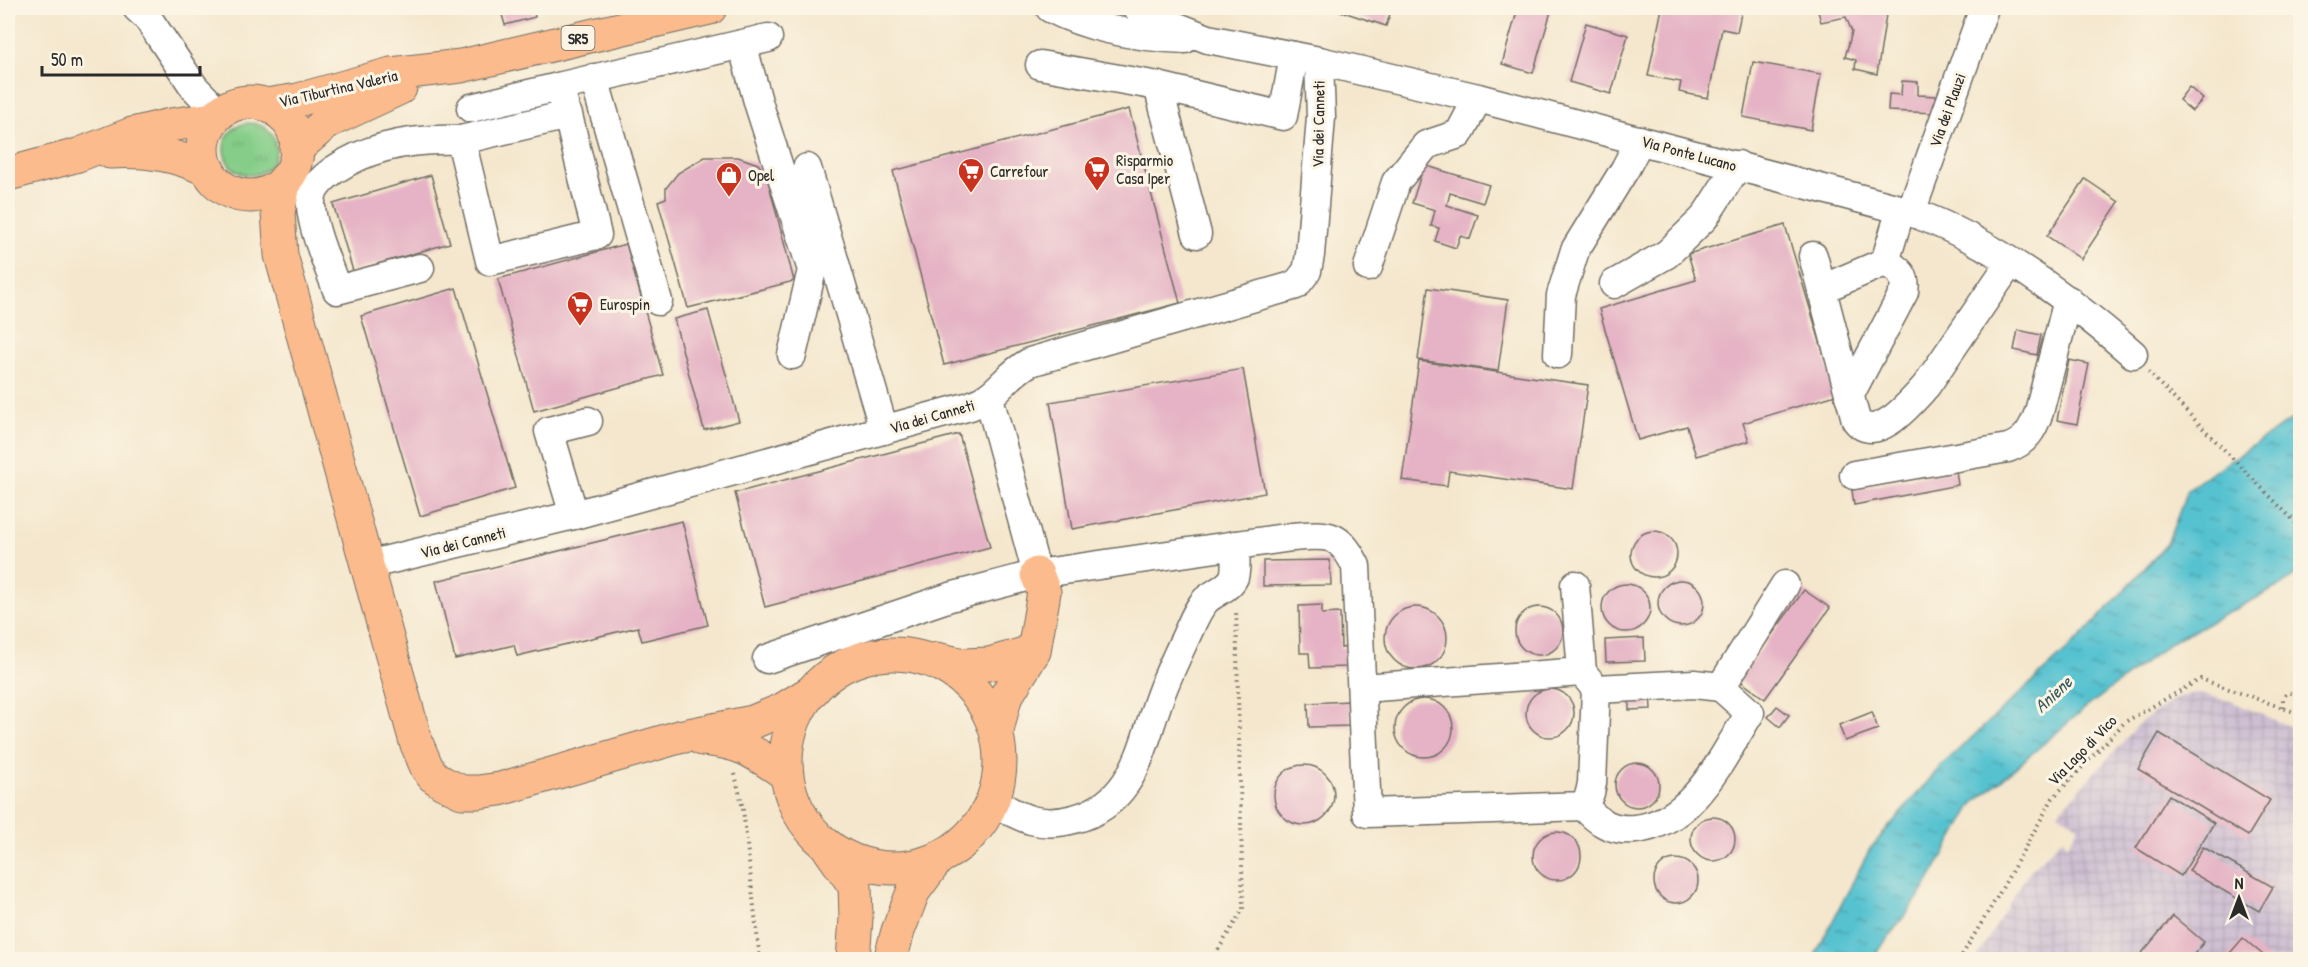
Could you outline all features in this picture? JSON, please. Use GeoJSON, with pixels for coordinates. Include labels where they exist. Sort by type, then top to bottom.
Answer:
{"type":"FeatureCollection","features":[{"type":"Feature","properties":{"kind":"main road","name":"Via Tiburtina Valeria"},"geometry":{"type":"LineString","coordinates":[[266,105],[298,100],[391,74],[453,67],[710,8]]}},
{"type":"Feature","properties":{"kind":"main road","name":"Via Tiburtina Valeria"},"geometry":{"type":"LineString","coordinates":[[297,149],[327,122],[453,67]]}},
{"type":"Feature","properties":{"kind":"main road","name":"Via Tiburtina Valeria"},"geometry":{"type":"LineString","coordinates":[[8,174],[78,155],[132,135],[216,116],[230,106],[241,103],[254,102],[266,105],[288,122],[293,131],[297,149],[291,170],[280,193],[278,213],[281,255]]}},
{"type":"Feature","properties":{"kind":"main road"},"geometry":{"type":"LineString","coordinates":[[208,170],[203,157],[203,143],[206,130],[216,116]]}},
{"type":"Feature","properties":{"kind":"main road","name":"Via Tiburtina Valeria"},"geometry":{"type":"LineString","coordinates":[[78,155],[140,150],[179,158],[208,170],[214,180],[251,203],[281,255]]}},
{"type":"Feature","properties":{"kind":"main road"},"geometry":{"type":"LineString","coordinates":[[236,193],[247,195],[267,192],[285,179]]}},
{"type":"Feature","properties":{"kind":"main road"},"geometry":{"type":"LineString","coordinates":[[281,255],[416,742],[427,768],[443,783],[462,792],[500,789],[679,737],[753,722],[782,710],[808,694],[831,672],[859,658],[890,653],[964,666],[989,664],[1034,651]]}},
{"type":"Feature","properties":{"kind":"main road"},"geometry":{"type":"LineString","coordinates":[[997,731],[1005,698],[1022,667],[1034,651],[1044,592],[1037,574]]}},
{"type":"Feature","properties":{"kind":"main road"},"geometry":{"type":"LineString","coordinates":[[824,843],[859,862],[879,867],[899,868],[938,858],[956,848],[983,819],[1004,808],[998,782],[1001,763],[997,731],[986,706],[974,690],[950,669],[921,657]]}},
{"type":"Feature","properties":{"kind":"main road"},"geometry":{"type":"LineString","coordinates":[[808,694],[791,724],[786,748],[786,774],[790,793],[798,812],[847,871],[855,886],[856,918],[853,960]]}},
{"type":"Feature","properties":{"kind":"main road"},"geometry":{"type":"LineString","coordinates":[[679,737],[726,741],[745,747],[786,774]]}},
{"type":"Feature","properties":{"kind":"main road"},"geometry":{"type":"LineString","coordinates":[[890,960],[913,892],[938,858]]}},
{"type":"Feature","properties":{"kind":"street"},"geometry":{"type":"LineString","coordinates":[[137,8],[147,17],[216,116]]}},
{"type":"Feature","properties":{"kind":"street","name":"Via Ponte Lucano"},"geometry":{"type":"LineString","coordinates":[[1050,8],[1082,21],[1137,34],[1171,39],[1208,39]]}},
{"type":"Feature","properties":{"kind":"street","name":"Via Ponte Lucano"},"geometry":{"type":"LineString","coordinates":[[1137,8],[1208,39],[1307,58],[1478,98],[1906,211],[1950,228],[2010,263],[2068,300],[2133,354]]}},
{"type":"Feature","properties":{"kind":"street","name":"Via dei Plauzi"},"geometry":{"type":"LineString","coordinates":[[1885,262],[1984,8]]}},
{"type":"Feature","properties":{"kind":"street"},"geometry":{"type":"LineString","coordinates":[[471,108],[755,41],[759,105],[812,270],[792,355]]}},
{"type":"Feature","properties":{"kind":"street"},"geometry":{"type":"LineString","coordinates":[[1040,65],[1158,86],[1283,116],[1307,58]]}},
{"type":"Feature","properties":{"kind":"street","name":"Via dei Canneti"},"geometry":{"type":"LineString","coordinates":[[367,565],[574,515],[970,406],[989,398],[1012,374],[1030,362],[1296,285],[1307,271],[1310,255],[1320,141],[1307,58]]}},
{"type":"Feature","properties":{"kind":"street"},"geometry":{"type":"LineString","coordinates":[[453,67],[471,108],[469,138],[490,261],[597,235],[568,115],[558,87]]}},
{"type":"Feature","properties":{"kind":"street"},"geometry":{"type":"LineString","coordinates":[[594,78],[658,301]]}},
{"type":"Feature","properties":{"kind":"street"},"geometry":{"type":"LineString","coordinates":[[1158,86],[1197,234]]}},
{"type":"Feature","properties":{"kind":"street"},"geometry":{"type":"LineString","coordinates":[[1368,267],[1396,182],[1426,145],[1459,135],[1478,98]]}},
{"type":"Feature","properties":{"kind":"street"},"geometry":{"type":"LineString","coordinates":[[420,268],[337,290],[313,221],[312,193],[318,184],[332,171],[371,150],[421,140],[469,138],[568,115]]}},
{"type":"Feature","properties":{"kind":"street"},"geometry":{"type":"LineString","coordinates":[[1558,354],[1561,296],[1575,250],[1626,169],[1640,140]]}},
{"type":"Feature","properties":{"kind":"street"},"geometry":{"type":"LineString","coordinates":[[1614,284],[1667,254],[1704,218],[1723,192],[1738,165]]}},
{"type":"Feature","properties":{"kind":"street"},"geometry":{"type":"LineString","coordinates":[[807,168],[884,430]]}},
{"type":"Feature","properties":{"kind":"street"},"geometry":{"type":"LineString","coordinates":[[1813,256],[1856,420],[1868,429],[1881,427],[1926,386],[2010,263]]}},
{"type":"Feature","properties":{"kind":"street"},"geometry":{"type":"LineString","coordinates":[[1822,289],[1885,262],[1895,267],[1902,275],[1905,286],[1904,292],[1849,396]]}},
{"type":"Feature","properties":{"kind":"street"},"geometry":{"type":"LineString","coordinates":[[1854,475],[2008,448],[2021,442],[2032,429],[2039,412],[2068,300]]}},
{"type":"Feature","properties":{"kind":"street"},"geometry":{"type":"LineString","coordinates":[[989,398],[1037,574]]}},
{"type":"Feature","properties":{"kind":"street"},"geometry":{"type":"LineString","coordinates":[[574,515],[549,431],[588,421]]}},
{"type":"Feature","properties":{"kind":"street"},"geometry":{"type":"LineString","coordinates":[[767,659],[950,597],[1037,574],[1310,535],[1332,537],[1340,542],[1347,549],[1356,566],[1367,813],[1584,806],[1598,821],[1616,829],[1628,830],[1661,823],[1688,804],[1708,779],[1750,712],[1721,687],[1694,684],[1589,680],[1362,688]]}},
{"type":"Feature","properties":{"kind":"street"},"geometry":{"type":"LineString","coordinates":[[1004,808],[1037,823],[1056,823],[1086,816],[1113,801],[1143,750],[1159,697],[1195,616],[1205,601],[1229,584],[1235,573],[1235,544]]}},
{"type":"Feature","properties":{"kind":"street"},"geometry":{"type":"LineString","coordinates":[[1575,585],[1589,680],[1592,783],[1584,806]]}},
{"type":"Feature","properties":{"kind":"street"},"geometry":{"type":"LineString","coordinates":[[1721,687],[1785,585]]}},
{"type":"Feature","properties":{"kind":"street"},"geometry":{"type":"LineString","coordinates":[[855,886],[865,920],[867,960]]}},
{"type":"Feature","properties":{"kind":"path"},"geometry":{"type":"LineString","coordinates":[[2133,354],[2209,435],[2301,527]]}},
{"type":"Feature","properties":{"kind":"path"},"geometry":{"type":"LineString","coordinates":[[1212,960],[1243,909],[1235,573]]}},
{"type":"Feature","properties":{"kind":"path","name":"Via Lago di Vico"},"geometry":{"type":"LineString","coordinates":[[1959,960],[2053,798],[2125,722],[2200,679],[2301,714]]}},
{"type":"Feature","properties":{"kind":"path"},"geometry":{"type":"LineString","coordinates":[[2283,708],[2283,699],[2286,694],[2301,691]]}},
{"type":"Feature","properties":{"kind":"path"},"geometry":{"type":"LineString","coordinates":[[735,774],[743,809],[760,960]]}},
{"type":"Feature","properties":{"kind":"shaded area"},"geometry":{"type":"Polygon","coordinates":[[[2194,693],[2230,701],[2295,729],[2300,729],[2300,959],[1975,960],[2028,873],[2062,839],[2068,845],[2079,826],[2058,813],[2142,721],[2176,698],[2194,693]]]}},
{"type":"Feature","properties":{"kind":"green space"},"geometry":{"type":"Polygon","coordinates":[[[245,123],[255,123],[269,130],[276,149],[269,168],[255,175],[245,175],[235,171],[228,164],[224,154],[224,144],[228,134],[235,127],[245,123]]]}},
{"type":"Feature","properties":{"kind":"water","name":"Aniene"},"geometry":{"type":"Polygon","coordinates":[[[2300,414],[2300,572],[2280,586],[2173,641],[2083,710],[1973,804],[1923,891],[1872,959],[1813,959],[1870,849],[1941,766],[2082,636],[2167,544],[2188,489],[2300,414]]]}},
{"type":"Feature","properties":{"kind":"building"},"geometry":{"type":"Polygon","coordinates":[[[500,8],[533,8],[535,17],[505,25],[500,8]]]}},
{"type":"Feature","properties":{"kind":"building"},"geometry":{"type":"Polygon","coordinates":[[[1331,8],[1392,8],[1386,26],[1331,8]]]}},
{"type":"Feature","properties":{"kind":"building"},"geometry":{"type":"Polygon","coordinates":[[[1518,8],[1552,8],[1533,73],[1502,64],[1518,8]]]}},
{"type":"Feature","properties":{"kind":"building"},"geometry":{"type":"Polygon","coordinates":[[[1662,8],[1742,9],[1737,32],[1722,29],[1708,98],[1679,92],[1681,82],[1648,76],[1662,8]]]}},
{"type":"Feature","properties":{"kind":"building"},"geometry":{"type":"Polygon","coordinates":[[[1817,8],[1887,8],[1877,74],[1855,69],[1856,60],[1845,57],[1852,32],[1846,17],[1821,22],[1817,8]]]}},
{"type":"Feature","properties":{"kind":"building"},"geometry":{"type":"Polygon","coordinates":[[[1586,23],[1628,35],[1611,94],[1569,82],[1586,23]]]}},
{"type":"Feature","properties":{"kind":"building"},"geometry":{"type":"Polygon","coordinates":[[[1753,62],[1821,74],[1811,130],[1743,117],[1753,62]]]}},
{"type":"Feature","properties":{"kind":"building"},"geometry":{"type":"Polygon","coordinates":[[[1902,81],[1918,82],[1918,95],[1937,96],[1937,113],[1888,111],[1889,94],[1901,95],[1902,81]]]}},
{"type":"Feature","properties":{"kind":"building"},"geometry":{"type":"Polygon","coordinates":[[[2189,87],[2203,99],[2192,111],[2179,100],[2189,87]]]}},
{"type":"Feature","properties":{"kind":"building"},"geometry":{"type":"Polygon","coordinates":[[[1129,109],[1180,303],[944,365],[893,171],[1129,109]]]}},
{"type":"Feature","properties":{"kind":"building"},"geometry":{"type":"Polygon","coordinates":[[[705,157],[738,157],[758,164],[766,173],[794,281],[688,308],[658,201],[666,198],[666,188],[678,173],[705,157]]]}},
{"type":"Feature","properties":{"kind":"building"},"geometry":{"type":"Polygon","coordinates":[[[1424,165],[1489,185],[1483,203],[1450,193],[1447,205],[1478,215],[1470,239],[1460,236],[1456,248],[1435,241],[1439,228],[1431,226],[1435,210],[1412,203],[1424,165]]]}},
{"type":"Feature","properties":{"kind":"building"},"geometry":{"type":"Polygon","coordinates":[[[431,175],[450,243],[353,271],[333,204],[431,175]]]}},
{"type":"Feature","properties":{"kind":"building"},"geometry":{"type":"Polygon","coordinates":[[[2085,179],[2119,202],[2081,259],[2047,236],[2085,179]]]}},
{"type":"Feature","properties":{"kind":"building"},"geometry":{"type":"Polygon","coordinates":[[[1785,225],[1836,395],[1743,423],[1749,441],[1696,456],[1687,426],[1638,440],[1599,309],[1696,280],[1688,254],[1785,225]]]}},
{"type":"Feature","properties":{"kind":"building","name":"Eurospin"},"geometry":{"type":"Polygon","coordinates":[[[626,244],[663,375],[534,411],[498,279],[626,244]]]}},
{"type":"Feature","properties":{"kind":"building"},"geometry":{"type":"Polygon","coordinates":[[[456,288],[515,488],[420,516],[361,316],[456,288]]]}},
{"type":"Feature","properties":{"kind":"building"},"geometry":{"type":"Polygon","coordinates":[[[1428,288],[1508,300],[1498,371],[1418,360],[1428,288]]]}},
{"type":"Feature","properties":{"kind":"building"},"geometry":{"type":"Polygon","coordinates":[[[708,310],[739,421],[704,430],[674,319],[708,310]]]}},
{"type":"Feature","properties":{"kind":"building"},"geometry":{"type":"Polygon","coordinates":[[[2018,330],[2041,335],[2037,355],[2014,350],[2018,330]]]}},
{"type":"Feature","properties":{"kind":"building"},"geometry":{"type":"Polygon","coordinates":[[[2069,360],[2089,364],[2077,424],[2057,420],[2069,360]]]}},
{"type":"Feature","properties":{"kind":"building"},"geometry":{"type":"Polygon","coordinates":[[[1419,361],[1588,385],[1573,489],[1449,471],[1447,486],[1402,480],[1419,361]]]}},
{"type":"Feature","properties":{"kind":"building"},"geometry":{"type":"Polygon","coordinates":[[[1243,369],[1265,493],[1072,529],[1050,402],[1243,369]]]}},
{"type":"Feature","properties":{"kind":"building"},"geometry":{"type":"Polygon","coordinates":[[[959,434],[990,547],[765,607],[735,493],[959,434]]]}},
{"type":"Feature","properties":{"kind":"building"},"geometry":{"type":"Polygon","coordinates":[[[1956,470],[1958,485],[1854,505],[1852,490],[1956,470]]]}},
{"type":"Feature","properties":{"kind":"building"},"geometry":{"type":"Polygon","coordinates":[[[682,521],[708,625],[642,641],[638,627],[517,656],[514,645],[455,659],[436,581],[682,521]]]}},
{"type":"Feature","properties":{"kind":"building"},"geometry":{"type":"Polygon","coordinates":[[[1654,531],[1670,538],[1677,554],[1670,570],[1654,577],[1638,570],[1631,554],[1638,538],[1654,531]]]}},
{"type":"Feature","properties":{"kind":"building"},"geometry":{"type":"Polygon","coordinates":[[[1330,560],[1331,585],[1263,586],[1263,561],[1330,560]]]}},
{"type":"Feature","properties":{"kind":"building"},"geometry":{"type":"Polygon","coordinates":[[[1681,580],[1697,587],[1704,603],[1697,619],[1681,626],[1665,619],[1658,603],[1665,587],[1681,580]]]}},
{"type":"Feature","properties":{"kind":"building"},"geometry":{"type":"Polygon","coordinates":[[[1621,584],[1631,584],[1646,594],[1650,608],[1646,622],[1640,628],[1631,632],[1621,632],[1606,622],[1602,613],[1602,603],[1612,588],[1621,584]]]}},
{"type":"Feature","properties":{"kind":"building"},"geometry":{"type":"Polygon","coordinates":[[[1804,590],[1830,608],[1765,699],[1739,680],[1804,590]]]}},
{"type":"Feature","properties":{"kind":"building"},"geometry":{"type":"Polygon","coordinates":[[[1322,605],[1322,614],[1340,613],[1341,648],[1347,647],[1348,667],[1310,668],[1309,653],[1300,653],[1299,606],[1322,605]]]}},
{"type":"Feature","properties":{"kind":"building"},"geometry":{"type":"Polygon","coordinates":[[[1410,607],[1422,607],[1438,616],[1445,626],[1447,638],[1445,650],[1438,660],[1422,669],[1410,669],[1399,664],[1390,655],[1385,644],[1385,632],[1390,621],[1399,612],[1410,607]]]}},
{"type":"Feature","properties":{"kind":"building"},"geometry":{"type":"Polygon","coordinates":[[[1539,607],[1556,614],[1563,631],[1556,648],[1539,655],[1522,648],[1515,631],[1522,614],[1539,607]]]}},
{"type":"Feature","properties":{"kind":"building"},"geometry":{"type":"Polygon","coordinates":[[[1644,638],[1645,661],[1606,662],[1605,640],[1644,638]]]}},
{"type":"Feature","properties":{"kind":"building"},"geometry":{"type":"Polygon","coordinates":[[[1545,689],[1555,689],[1570,699],[1574,713],[1573,722],[1564,733],[1555,737],[1545,737],[1530,727],[1526,718],[1526,708],[1536,693],[1545,689]]]}},
{"type":"Feature","properties":{"kind":"building"},"geometry":{"type":"Polygon","coordinates":[[[1650,694],[1651,709],[1629,710],[1629,695],[1650,694]]]}},
{"type":"Feature","properties":{"kind":"building"},"geometry":{"type":"Polygon","coordinates":[[[1424,699],[1440,704],[1448,712],[1453,728],[1448,744],[1440,752],[1424,757],[1408,752],[1400,744],[1395,728],[1400,712],[1408,704],[1424,699]]]}},
{"type":"Feature","properties":{"kind":"building"},"geometry":{"type":"Polygon","coordinates":[[[1350,701],[1351,726],[1309,727],[1308,703],[1350,701]]]}},
{"type":"Feature","properties":{"kind":"building"},"geometry":{"type":"Polygon","coordinates":[[[1777,706],[1789,715],[1780,727],[1768,717],[1777,706]]]}},
{"type":"Feature","properties":{"kind":"building"},"geometry":{"type":"Polygon","coordinates":[[[1872,712],[1878,729],[1845,741],[1839,725],[1872,712]]]}},
{"type":"Feature","properties":{"kind":"building"},"geometry":{"type":"Polygon","coordinates":[[[2159,733],[2270,800],[2248,836],[2138,769],[2159,733]]]}},
{"type":"Feature","properties":{"kind":"building"},"geometry":{"type":"Polygon","coordinates":[[[1637,763],[1653,769],[1659,785],[1653,801],[1637,807],[1621,801],[1615,785],[1621,769],[1637,763]]]}},
{"type":"Feature","properties":{"kind":"building"},"geometry":{"type":"Polygon","coordinates":[[[1298,765],[1310,765],[1326,773],[1332,783],[1334,795],[1332,807],[1326,817],[1310,825],[1298,825],[1282,817],[1274,801],[1274,789],[1282,773],[1298,765]]]}},
{"type":"Feature","properties":{"kind":"building"},"geometry":{"type":"Polygon","coordinates":[[[2169,795],[2214,823],[2181,876],[2136,848],[2169,795]]]}},
{"type":"Feature","properties":{"kind":"building"},"geometry":{"type":"Polygon","coordinates":[[[1713,817],[1728,824],[1735,839],[1728,854],[1713,861],[1698,854],[1691,839],[1698,824],[1713,817]]]}},
{"type":"Feature","properties":{"kind":"building"},"geometry":{"type":"Polygon","coordinates":[[[1552,832],[1562,832],[1577,842],[1581,856],[1580,865],[1571,876],[1562,880],[1552,880],[1537,870],[1533,861],[1533,851],[1543,836],[1552,832]]]}},
{"type":"Feature","properties":{"kind":"building"},"geometry":{"type":"Polygon","coordinates":[[[2203,847],[2273,887],[2259,911],[2189,871],[2203,847]]]}},
{"type":"Feature","properties":{"kind":"building"},"geometry":{"type":"Polygon","coordinates":[[[1676,859],[1685,860],[1692,865],[1697,872],[1697,890],[1692,897],[1685,902],[1676,903],[1667,902],[1660,897],[1655,890],[1654,881],[1655,872],[1660,865],[1667,860],[1676,859]]]}},
{"type":"Feature","properties":{"kind":"building"},"geometry":{"type":"Polygon","coordinates":[[[2173,916],[2204,942],[2189,960],[2136,960],[2173,916]]]}},
{"type":"Feature","properties":{"kind":"building"},"geometry":{"type":"Polygon","coordinates":[[[2243,938],[2269,960],[2224,960],[2243,938]]]}},
{"type":"Feature","properties":{"kind":"place","name":"Risparmio Casa Iper"},"geometry":{"type":"Point","coordinates":[1097,192]}},
{"type":"Feature","properties":{"kind":"place","name":"Carrefour"},"geometry":{"type":"Point","coordinates":[971,194]}},
{"type":"Feature","properties":{"kind":"place","name":"Opel"},"geometry":{"type":"Point","coordinates":[729,198]}},
{"type":"Feature","properties":{"kind":"place","name":"Eurospin"},"geometry":{"type":"Point","coordinates":[580,327]}}]}
